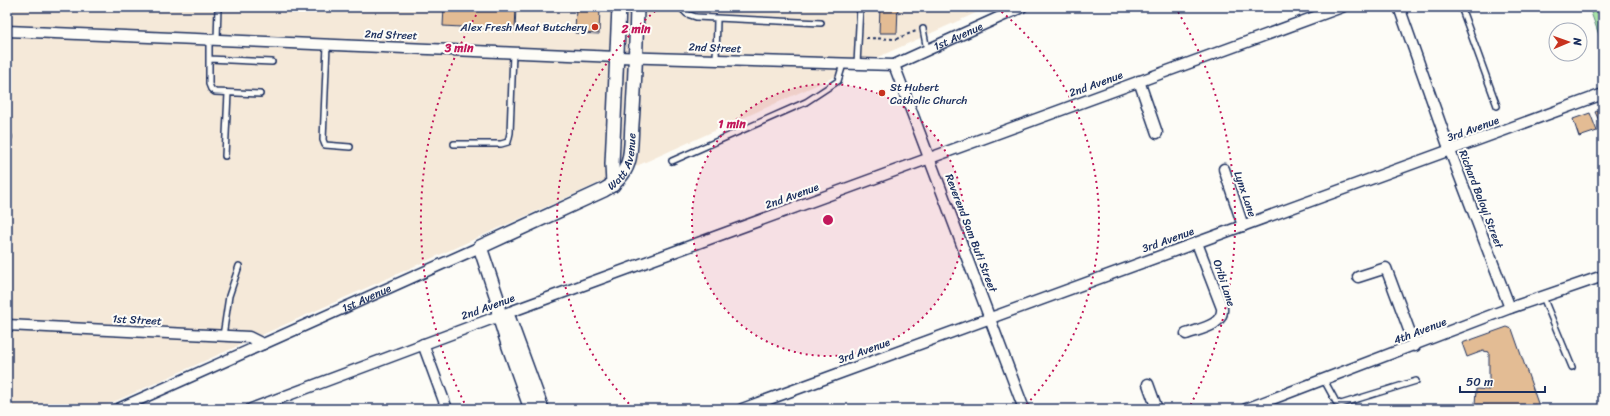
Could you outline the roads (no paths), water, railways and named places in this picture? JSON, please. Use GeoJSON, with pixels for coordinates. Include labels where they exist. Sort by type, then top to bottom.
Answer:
{"type":"FeatureCollection","features":[{"type":"Feature","properties":{"kind":"street","name":"Watt Avenue"},"geometry":{"type":"LineString","coordinates":[[613,185],[612,164],[619,7]]}},
{"type":"Feature","properties":{"kind":"street","name":"Watt Avenue"},"geometry":{"type":"LineString","coordinates":[[613,185],[624,173],[628,163],[630,151],[637,7]]}},
{"type":"Feature","properties":{"kind":"street","name":"1st Avenue"},"geometry":{"type":"LineString","coordinates":[[894,65],[1022,7]]}},
{"type":"Feature","properties":{"kind":"street","name":"2nd Avenue"},"geometry":{"type":"LineString","coordinates":[[251,409],[269,406],[423,344],[503,314],[1342,7]]}},
{"type":"Feature","properties":{"kind":"street","name":"Richard Baloyi Street"},"geometry":{"type":"LineString","coordinates":[[1399,7],[1450,151],[1510,308]]}},
{"type":"Feature","properties":{"kind":"street","name":"2nd Street"},"geometry":{"type":"LineString","coordinates":[[7,31],[617,57],[894,65]]}},
{"type":"Feature","properties":{"kind":"street","name":"Reverend Sam Buti Street"},"geometry":{"type":"LineString","coordinates":[[894,65],[1024,409]]}},
{"type":"Feature","properties":{"kind":"street"},"geometry":{"type":"LineString","coordinates":[[1139,81],[1157,133]]}},
{"type":"Feature","properties":{"kind":"street","name":"3rd Avenue"},"geometry":{"type":"LineString","coordinates":[[742,409],[1603,94]]}},
{"type":"Feature","properties":{"kind":"street","name":"Lynx Lane"},"geometry":{"type":"LineString","coordinates":[[1224,169],[1243,226]]}},
{"type":"Feature","properties":{"kind":"street","name":"1st Avenue"},"geometry":{"type":"LineString","coordinates":[[118,409],[587,199],[613,185]]}},
{"type":"Feature","properties":{"kind":"street","name":"Oribi Lane"},"geometry":{"type":"LineString","coordinates":[[1186,334],[1217,322],[1222,314],[1222,308],[1197,243]]}},
{"type":"Feature","properties":{"kind":"street"},"geometry":{"type":"LineString","coordinates":[[480,247],[503,314],[542,409]]}},
{"type":"Feature","properties":{"kind":"street"},"geometry":{"type":"LineString","coordinates":[[1358,277],[1386,268],[1415,346]]}},
{"type":"Feature","properties":{"kind":"street","name":"4th Avenue"},"geometry":{"type":"LineString","coordinates":[[1246,409],[1415,346],[1510,308],[1603,276]]}},
{"type":"Feature","properties":{"kind":"street"},"geometry":{"type":"LineString","coordinates":[[503,314],[531,409]]}},
{"type":"Feature","properties":{"kind":"street","name":"1st Street"},"geometry":{"type":"LineString","coordinates":[[7,326],[249,337],[263,344]]}},
{"type":"Feature","properties":{"kind":"street"},"geometry":{"type":"LineString","coordinates":[[423,344],[447,409]]}},
{"type":"Feature","properties":{"kind":"street"},"geometry":{"type":"LineString","coordinates":[[1148,384],[1157,409]]}},
{"type":"Feature","properties":{"kind":"lane"},"geometry":{"type":"LineString","coordinates":[[218,7],[209,59],[209,84],[211,89],[215,92],[260,94]]}},
{"type":"Feature","properties":{"kind":"lane"},"geometry":{"type":"LineString","coordinates":[[680,7],[688,14],[696,17],[821,23]]}},
{"type":"Feature","properties":{"kind":"lane"},"geometry":{"type":"LineString","coordinates":[[857,64],[860,7]]}},
{"type":"Feature","properties":{"kind":"lane"},"geometry":{"type":"LineString","coordinates":[[1461,7],[1498,106]]}},
{"type":"Feature","properties":{"kind":"lane"},"geometry":{"type":"LineString","coordinates":[[716,60],[717,19]]}},
{"type":"Feature","properties":{"kind":"lane"},"geometry":{"type":"LineString","coordinates":[[923,29],[927,50]]}},
{"type":"Feature","properties":{"kind":"lane"},"geometry":{"type":"LineString","coordinates":[[327,45],[323,140],[325,145],[350,147]]}},
{"type":"Feature","properties":{"kind":"lane"},"geometry":{"type":"LineString","coordinates":[[454,144],[500,144],[508,142],[510,133],[513,53]]}},
{"type":"Feature","properties":{"kind":"lane"},"geometry":{"type":"LineString","coordinates":[[209,59],[272,62]]}},
{"type":"Feature","properties":{"kind":"lane"},"geometry":{"type":"LineString","coordinates":[[672,161],[806,102],[838,81],[843,64]]}},
{"type":"Feature","properties":{"kind":"lane"},"geometry":{"type":"LineString","coordinates":[[225,156],[228,93]]}},
{"type":"Feature","properties":{"kind":"lane"},"geometry":{"type":"LineString","coordinates":[[223,336],[229,296],[239,266]]}},
{"type":"Feature","properties":{"kind":"lane"},"geometry":{"type":"LineString","coordinates":[[1544,297],[1572,367]]}},
{"type":"Feature","properties":{"kind":"lane"},"geometry":{"type":"LineString","coordinates":[[1324,380],[1336,402],[1341,404],[1416,381]]}},
{"type":"Feature","properties":{"kind":"place","name":"Alex Fresh Meat Butchery"},"geometry":{"type":"Point","coordinates":[595,27]}},
{"type":"Feature","properties":{"kind":"place","name":"St Hubert Catholic Church"},"geometry":{"type":"Point","coordinates":[882,93]}}]}
